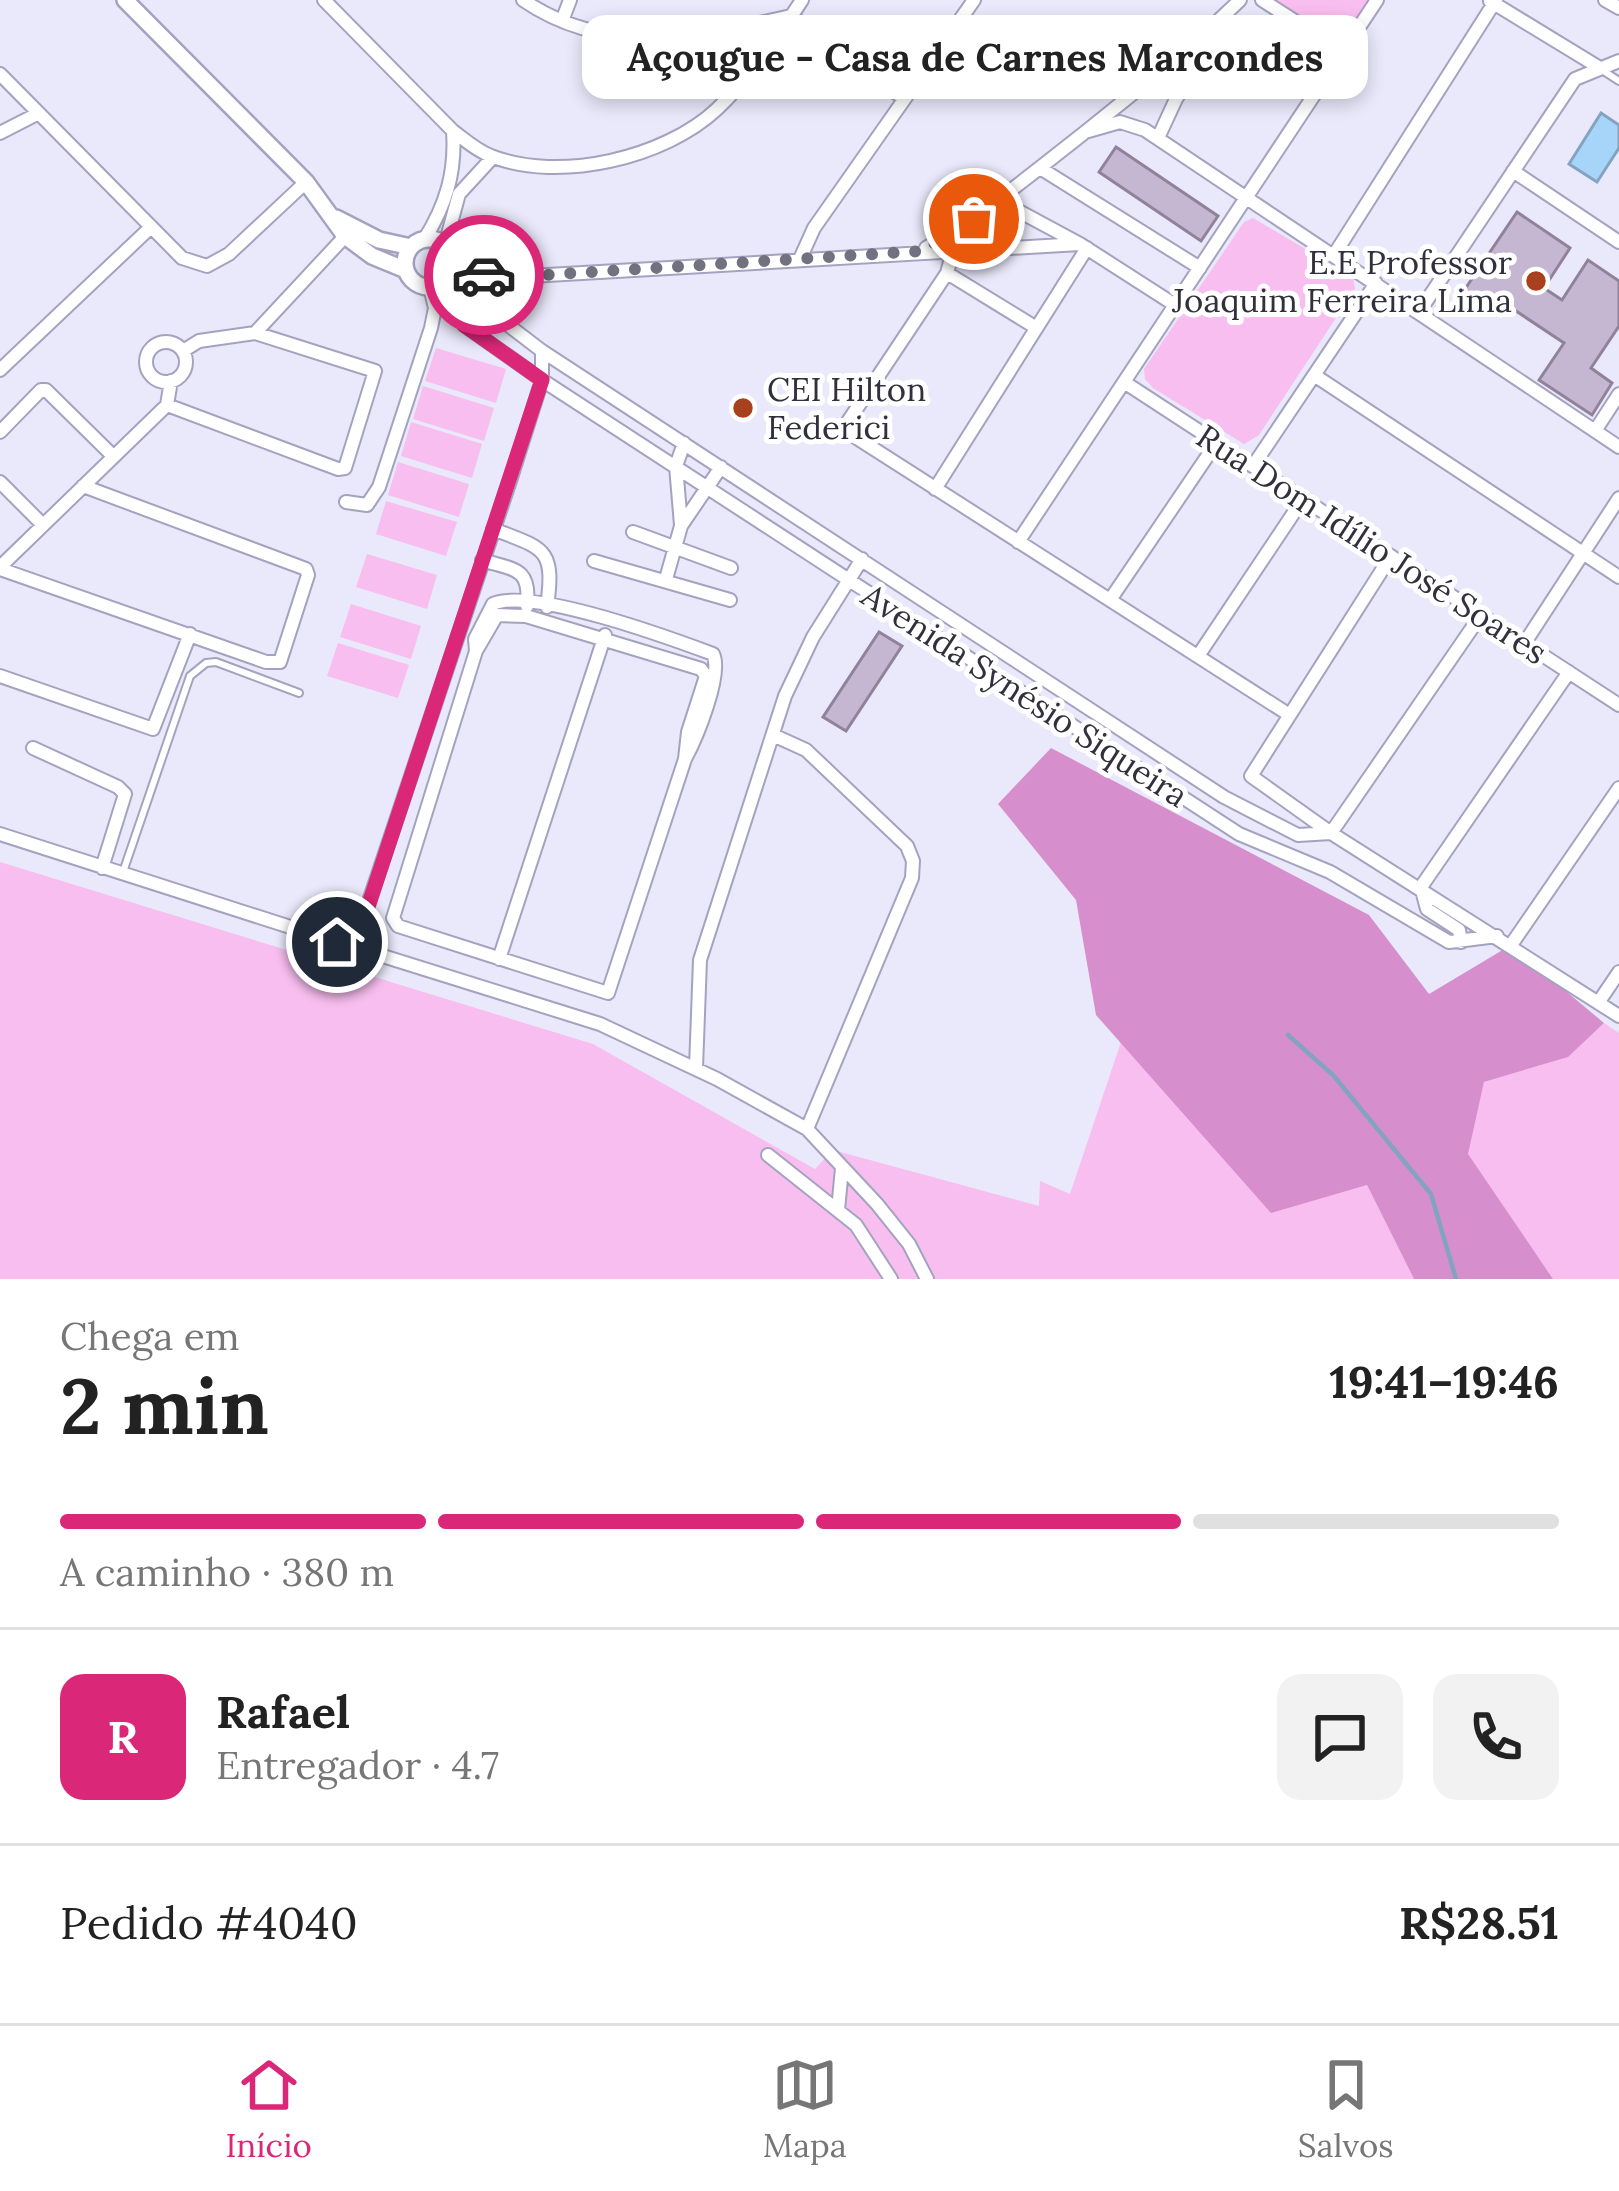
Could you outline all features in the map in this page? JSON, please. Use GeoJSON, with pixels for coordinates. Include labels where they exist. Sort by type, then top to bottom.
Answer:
{"type":"FeatureCollection","features":[{"type":"Feature","properties":{"kind":"street"},"geometry":{"type":"LineString","coordinates":[[125,0],[373,256],[406,270],[413,280],[1083,246]]}},
{"type":"Feature","properties":{"kind":"street"},"geometry":{"type":"LineString","coordinates":[[324,0],[453,131],[493,157],[585,167],[626,159],[686,133],[715,111],[802,0]]}},
{"type":"Feature","properties":{"kind":"street"},"geometry":{"type":"LineString","coordinates":[[523,0],[562,21],[618,38],[704,35],[791,16],[903,98]]}},
{"type":"Feature","properties":{"kind":"street"},"geometry":{"type":"LineString","coordinates":[[562,21],[570,0]]}},
{"type":"Feature","properties":{"kind":"street"},"geometry":{"type":"LineString","coordinates":[[800,259],[814,228],[974,0]]}},
{"type":"Feature","properties":{"kind":"street"},"geometry":{"type":"LineString","coordinates":[[1262,0],[1343,52]]}},
{"type":"Feature","properties":{"kind":"street"},"geometry":{"type":"LineString","coordinates":[[1018,542],[1377,0]]}},
{"type":"Feature","properties":{"kind":"street"},"geometry":{"type":"LineString","coordinates":[[1605,0],[1619,8]]}},
{"type":"Feature","properties":{"kind":"street"},"geometry":{"type":"LineString","coordinates":[[922,251],[1040,168],[1160,72],[1239,1]]}},
{"type":"Feature","properties":{"kind":"street"},"geometry":{"type":"LineString","coordinates":[[1158,138],[1176,99],[1239,1]]}},
{"type":"Feature","properties":{"kind":"street"},"geometry":{"type":"LineString","coordinates":[[1334,255],[1493,1],[1601,69]]}},
{"type":"Feature","properties":{"kind":"street"},"geometry":{"type":"LineString","coordinates":[[1418,312],[1575,79],[1619,61]]}},
{"type":"Feature","properties":{"kind":"street"},"geometry":{"type":"LineString","coordinates":[[0,74],[182,258],[207,266],[229,254],[306,182]]}},
{"type":"Feature","properties":{"kind":"street"},"geometry":{"type":"LineString","coordinates":[[0,133],[39,113]]}},
{"type":"Feature","properties":{"kind":"street"},"geometry":{"type":"LineString","coordinates":[[1085,132],[1120,122],[1158,138],[1619,446]]}},
{"type":"Feature","properties":{"kind":"street"},"geometry":{"type":"LineString","coordinates":[[406,270],[448,191],[453,131]]}},
{"type":"Feature","properties":{"kind":"street"},"geometry":{"type":"LineString","coordinates":[[346,502],[367,506],[379,487],[452,256],[445,245],[459,194],[493,157]]}},
{"type":"Feature","properties":{"kind":"street"},"geometry":{"type":"LineString","coordinates":[[1040,168],[1199,268]]}},
{"type":"Feature","properties":{"kind":"street"},"geometry":{"type":"LineString","coordinates":[[1513,172],[1619,242]]}},
{"type":"Feature","properties":{"kind":"street"},"geometry":{"type":"LineString","coordinates":[[998,200],[1083,246],[1175,305]]}},
{"type":"Feature","properties":{"kind":"street"},"geometry":{"type":"LineString","coordinates":[[0,370],[152,227]]}},
{"type":"Feature","properties":{"kind":"street"},"geometry":{"type":"LineString","coordinates":[[349,232],[379,240],[445,245]]}},
{"type":"Feature","properties":{"kind":"street"},"geometry":{"type":"LineString","coordinates":[[255,333],[349,232]]}},
{"type":"Feature","properties":{"kind":"street"},"geometry":{"type":"LineString","coordinates":[[935,489],[1083,246]]}},
{"type":"Feature","properties":{"kind":"street"},"geometry":{"type":"LineString","coordinates":[[953,250],[947,273],[847,429],[1288,713]]}},
{"type":"Feature","properties":{"kind":"street"},"geometry":{"type":"LineString","coordinates":[[947,273],[1035,327]]}},
{"type":"Feature","properties":{"kind":"street"},"geometry":{"type":"LineString","coordinates":[[471,330],[495,315],[487,279]]}},
{"type":"Feature","properties":{"kind":"street","name":"Avenida Synésio Siqueira"},"geometry":{"type":"LineString","coordinates":[[441,281],[449,308],[471,330],[542,380],[1239,834],[1330,872],[1444,940],[1461,942]]}},
{"type":"Feature","properties":{"kind":"street"},"geometry":{"type":"LineString","coordinates":[[1253,466],[1376,284]]}},
{"type":"Feature","properties":{"kind":"street","name":"Avenida Synésio Siqueira"},"geometry":{"type":"LineString","coordinates":[[495,315],[542,351],[1224,797],[1298,835],[1331,833]]}},
{"type":"Feature","properties":{"kind":"street"},"geometry":{"type":"LineString","coordinates":[[166,405],[338,470],[345,468],[375,371],[255,333],[200,341],[183,351]]}},
{"type":"Feature","properties":{"kind":"street"},"geometry":{"type":"LineString","coordinates":[[164,342],[183,351],[183,373],[171,381],[151,376],[146,356],[152,347],[164,342]]}},
{"type":"Feature","properties":{"kind":"street"},"geometry":{"type":"LineString","coordinates":[[337,942],[352,936],[364,919],[542,380],[542,351]]}},
{"type":"Feature","properties":{"kind":"street"},"geometry":{"type":"LineString","coordinates":[[1314,376],[1619,577]]}},
{"type":"Feature","properties":{"kind":"street"},"geometry":{"type":"LineString","coordinates":[[83,486],[306,569],[295,619],[277,664],[0,568],[113,456],[166,405],[171,381]]}},
{"type":"Feature","properties":{"kind":"street","name":"Rua Dom Idílio José Soares"},"geometry":{"type":"LineString","coordinates":[[1124,382],[1619,705]]}},
{"type":"Feature","properties":{"kind":"street"},"geometry":{"type":"LineString","coordinates":[[0,432],[46,390],[113,456]]}},
{"type":"Feature","properties":{"kind":"street"},"geometry":{"type":"LineString","coordinates":[[1595,431],[1619,394]]}},
{"type":"Feature","properties":{"kind":"street"},"geometry":{"type":"LineString","coordinates":[[1110,600],[1216,442]]}},
{"type":"Feature","properties":{"kind":"street"},"geometry":{"type":"LineString","coordinates":[[665,579],[681,526],[676,466],[684,443]]}},
{"type":"Feature","properties":{"kind":"street"},"geometry":{"type":"LineString","coordinates":[[681,526],[721,467]]}},
{"type":"Feature","properties":{"kind":"street"},"geometry":{"type":"LineString","coordinates":[[0,482],[44,525]]}},
{"type":"Feature","properties":{"kind":"street"},"geometry":{"type":"LineString","coordinates":[[1524,644],[1619,498]]}},
{"type":"Feature","properties":{"kind":"street"},"geometry":{"type":"LineString","coordinates":[[1198,656],[1303,499]]}},
{"type":"Feature","properties":{"kind":"street"},"geometry":{"type":"LineString","coordinates":[[493,529],[547,554],[551,562],[544,620]]}},
{"type":"Feature","properties":{"kind":"street"},"geometry":{"type":"LineString","coordinates":[[633,532],[731,568]]}},
{"type":"Feature","properties":{"kind":"street"},"geometry":{"type":"LineString","coordinates":[[1391,556],[1251,776],[1331,833],[1619,1016]]}},
{"type":"Feature","properties":{"kind":"street"},"geometry":{"type":"LineString","coordinates":[[695,1068],[700,960],[785,696],[813,637],[862,559]]}},
{"type":"Feature","properties":{"kind":"street"},"geometry":{"type":"LineString","coordinates":[[482,560],[522,573],[529,586],[526,616]]}},
{"type":"Feature","properties":{"kind":"street"},"geometry":{"type":"LineString","coordinates":[[594,561],[730,600]]}},
{"type":"Feature","properties":{"kind":"street"},"geometry":{"type":"LineString","coordinates":[[476,651],[476,639],[493,604],[504,599],[548,603],[708,652],[717,659],[685,759]]}},
{"type":"Feature","properties":{"kind":"street"},"geometry":{"type":"LineString","coordinates":[[497,615],[526,616],[705,672],[685,759],[608,993],[398,926],[393,918],[476,651],[497,615]]}},
{"type":"Feature","properties":{"kind":"street"},"geometry":{"type":"LineString","coordinates":[[1331,833],[1481,615]]}},
{"type":"Feature","properties":{"kind":"street"},"geometry":{"type":"LineString","coordinates":[[499,959],[609,621]]}},
{"type":"Feature","properties":{"kind":"street"},"geometry":{"type":"LineString","coordinates":[[0,676],[153,729],[190,634]]}},
{"type":"Feature","properties":{"kind":"street"},"geometry":{"type":"LineString","coordinates":[[1497,936],[1461,942],[1459,930],[1426,909],[1421,887],[1569,672]]}},
{"type":"Feature","properties":{"kind":"street"},"geometry":{"type":"LineString","coordinates":[[773,735],[806,750],[907,846],[913,860],[912,878],[807,1130]]}},
{"type":"Feature","properties":{"kind":"street"},"geometry":{"type":"LineString","coordinates":[[33,748],[124,794],[102,868]]}},
{"type":"Feature","properties":{"kind":"street"},"geometry":{"type":"LineString","coordinates":[[1511,945],[1619,788]]}},
{"type":"Feature","properties":{"kind":"street"},"geometry":{"type":"LineString","coordinates":[[0,834],[600,1024],[695,1068],[807,1130],[909,1244],[927,1279]]}},
{"type":"Feature","properties":{"kind":"street"},"geometry":{"type":"LineString","coordinates":[[1598,1003],[1619,972]]}},
{"type":"Feature","properties":{"kind":"street"},"geometry":{"type":"LineString","coordinates":[[768,1155],[838,1210],[864,1237],[891,1279]]}},
{"type":"Feature","properties":{"kind":"street"},"geometry":{"type":"LineString","coordinates":[[838,1210],[842,1168]]}},
{"type":"Feature","properties":{"kind":"street"},"geometry":{"type":"LineString","coordinates":[[864,1237],[887,1217]]}},
{"type":"Feature","properties":{"kind":"lane"},"geometry":{"type":"LineString","coordinates":[[1601,69],[1619,81]]}},
{"type":"Feature","properties":{"kind":"lane"},"geometry":{"type":"LineString","coordinates":[[122,875],[190,676],[197,668],[216,662],[299,693]]}},
{"type":"Feature","properties":{"kind":"shaded area"},"geometry":{"type":"Polygon","coordinates":[[[1275,0],[1371,0],[1343,42],[1275,0]]]}},
{"type":"Feature","properties":{"kind":"shaded area"},"geometry":{"type":"Polygon","coordinates":[[[1253,218],[1353,277],[1355,289],[1259,435],[1244,444],[1153,388],[1144,369],[1244,222],[1253,218]]]}},
{"type":"Feature","properties":{"kind":"shaded area"},"geometry":{"type":"Polygon","coordinates":[[[436,348],[506,369],[496,403],[425,381],[436,348]]]}},
{"type":"Feature","properties":{"kind":"shaded area"},"geometry":{"type":"Polygon","coordinates":[[[423,386],[494,408],[484,441],[413,419],[423,386]]]}},
{"type":"Feature","properties":{"kind":"shaded area"},"geometry":{"type":"Polygon","coordinates":[[[411,422],[482,444],[472,478],[401,456],[411,422]]]}},
{"type":"Feature","properties":{"kind":"shaded area"},"geometry":{"type":"Polygon","coordinates":[[[398,462],[469,484],[459,517],[388,495],[398,462]]]}},
{"type":"Feature","properties":{"kind":"shaded area"},"geometry":{"type":"Polygon","coordinates":[[[386,501],[457,522],[446,556],[376,534],[386,501]]]}},
{"type":"Feature","properties":{"kind":"shaded area"},"geometry":{"type":"Polygon","coordinates":[[[367,554],[437,575],[427,609],[356,587],[367,554]]]}},
{"type":"Feature","properties":{"kind":"shaded area"},"geometry":{"type":"Polygon","coordinates":[[[351,604],[421,626],[411,659],[340,637],[351,604]]]}},
{"type":"Feature","properties":{"kind":"shaded area"},"geometry":{"type":"Polygon","coordinates":[[[338,643],[409,665],[398,698],[327,676],[338,643]]]}},
{"type":"Feature","properties":{"kind":"shaded area"},"geometry":{"type":"Polygon","coordinates":[[[1051,748],[1369,915],[1429,994],[1511,945],[1604,1023],[1568,1057],[1484,1082],[1468,1154],[1553,1279],[1414,1279],[1367,1185],[1271,1213],[1096,1015],[1076,900],[998,804],[1051,748]]]}},
{"type":"Feature","properties":{"kind":"shaded area"},"geometry":{"type":"Polygon","coordinates":[[[0,862],[593,1044],[815,1169],[833,1150],[1039,1206],[1040,1181],[1070,1194],[1121,1042],[1271,1212],[1367,1185],[1414,1279],[0,1279],[0,862]]]}},
{"type":"Feature","properties":{"kind":"shaded area"},"geometry":{"type":"Polygon","coordinates":[[[1604,1023],[1619,1033],[1619,1279],[1553,1279],[1467,1155],[1484,1082],[1567,1057],[1604,1023]]]}},
{"type":"Feature","properties":{"kind":"water"},"geometry":{"type":"Polygon","coordinates":[[[1601,113],[1619,125],[1619,148],[1597,182],[1569,164],[1601,113]]]}},
{"type":"Feature","properties":{"kind":"building"},"geometry":{"type":"Polygon","coordinates":[[[1116,147],[1218,216],[1201,241],[1099,172],[1116,147]]]}},
{"type":"Feature","properties":{"kind":"building"},"geometry":{"type":"Polygon","coordinates":[[[1517,212],[1570,248],[1544,288],[1562,300],[1588,260],[1619,281],[1619,326],[1591,368],[1612,383],[1592,415],[1539,380],[1564,343],[1492,295],[1482,309],[1461,295],[1517,212]]]}},
{"type":"Feature","properties":{"kind":"building"},"geometry":{"type":"Polygon","coordinates":[[[879,632],[902,646],[846,731],[823,717],[879,632]]]}},
{"type":"Feature","properties":{"kind":"waterway"},"geometry":{"type":"LineString","coordinates":[[1288,1035],[1333,1075],[1431,1194],[1456,1279]]}},
{"type":"Feature","properties":{"kind":"way so far"},"geometry":{"type":"LineString","coordinates":[[484,275],[922,251],[974,219]]}},
{"type":"Feature","properties":{"kind":"place","name":"Açougue - Casa de Carnes Marcondes"},"geometry":{"type":"Point","coordinates":[974,219]}},
{"type":"Feature","properties":{"kind":"place","name":"E.E Professor Joaquim Ferreira Lima"},"geometry":{"type":"Point","coordinates":[1536,281]}},
{"type":"Feature","properties":{"kind":"place","name":"CEI Hilton Federici"},"geometry":{"type":"Point","coordinates":[743,408]}},
{"type":"Feature","properties":{"kind":"route"},"geometry":{"type":"LineString","coordinates":[[337,942],[352,936],[364,919],[542,380],[464,325],[435,286],[452,269],[484,275]]}}]}
